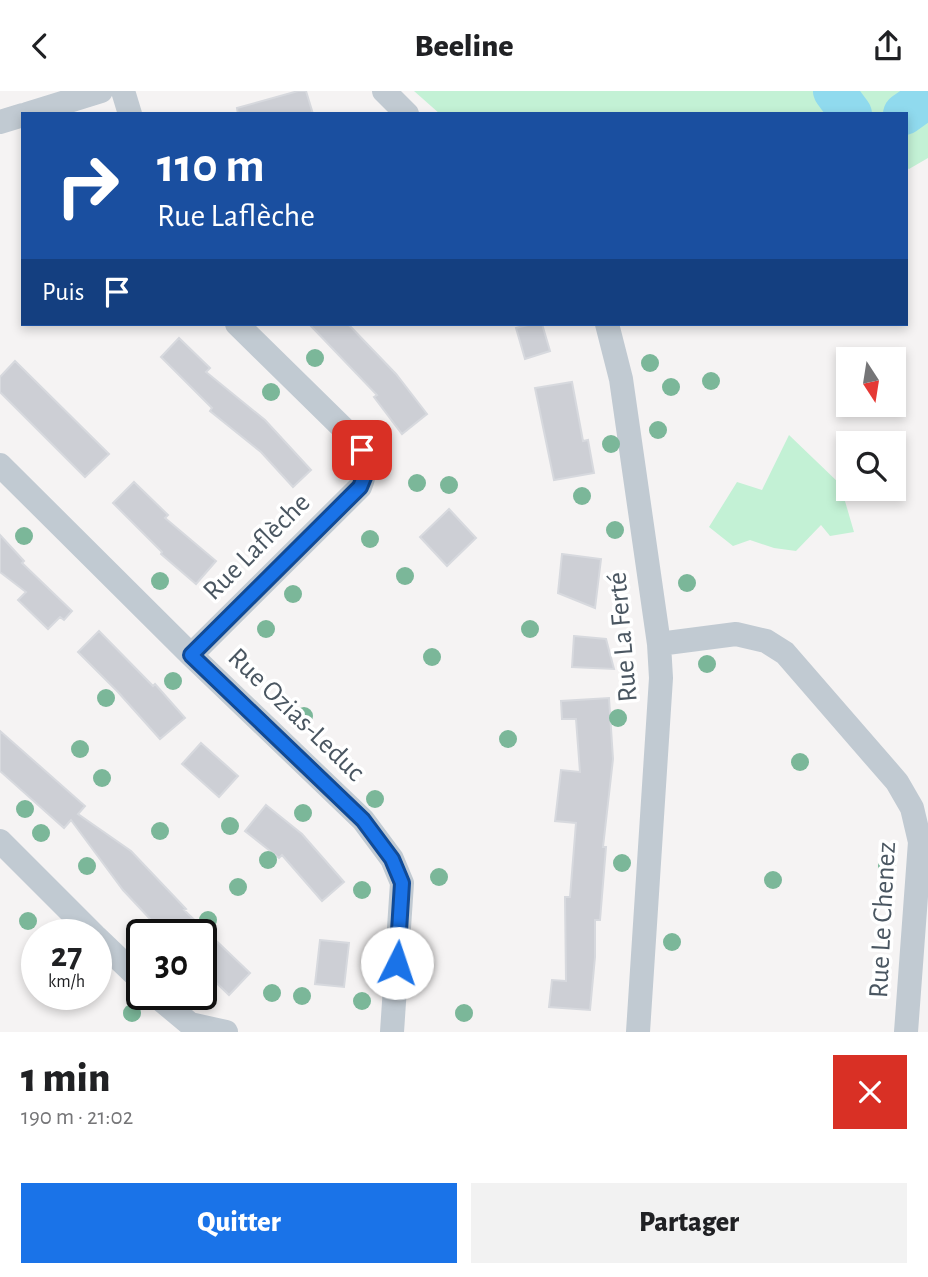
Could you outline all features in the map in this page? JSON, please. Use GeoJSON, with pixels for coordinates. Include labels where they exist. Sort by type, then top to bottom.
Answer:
{"type":"FeatureCollection","features":[{"type":"Feature","properties":{"kind":"street"},"geometry":{"type":"LineString","coordinates":[[32,112],[101,91]]}},
{"type":"Feature","properties":{"kind":"street"},"geometry":{"type":"LineString","coordinates":[[123,91],[129,112]]}},
{"type":"Feature","properties":{"kind":"street"},"geometry":{"type":"LineString","coordinates":[[384,91],[405,112]]}},
{"type":"Feature","properties":{"kind":"street"},"geometry":{"type":"LineString","coordinates":[[0,122],[21,115]]}},
{"type":"Feature","properties":{"kind":"street","name":"Rue Laflèche"},"geometry":{"type":"LineString","coordinates":[[191,655],[360,487],[367,470],[362,450],[349,433],[239,326]]}},
{"type":"Feature","properties":{"kind":"street","name":"Rue La Ferté"},"geometry":{"type":"LineString","coordinates":[[608,326],[621,379],[659,645],[661,678],[638,1032]]}},
{"type":"Feature","properties":{"kind":"street","name":"Rue Ozias-Leduc"},"geometry":{"type":"LineString","coordinates":[[0,465],[191,655],[363,820],[392,859],[402,883],[392,1032]]}},
{"type":"Feature","properties":{"kind":"street","name":"Rue Le Chenez"},"geometry":{"type":"LineString","coordinates":[[659,645],[736,634],[766,641],[785,653],[897,782],[912,809],[920,842],[906,1032]]}},
{"type":"Feature","properties":{"kind":"street"},"geometry":{"type":"LineString","coordinates":[[0,841],[78,919]]}},
{"type":"Feature","properties":{"kind":"street"},"geometry":{"type":"LineString","coordinates":[[112,953],[126,966]]}},
{"type":"Feature","properties":{"kind":"street"},"geometry":{"type":"LineString","coordinates":[[170,1010],[190,1024],[226,1032]]}},
{"type":"Feature","properties":{"kind":"green space"},"geometry":{"type":"Polygon","coordinates":[[[414,91],[928,91],[928,158],[908,168],[908,112],[438,112],[414,91]]]}},
{"type":"Feature","properties":{"kind":"green space"},"geometry":{"type":"Polygon","coordinates":[[[789,435],[836,480],[836,501],[845,501],[854,532],[830,536],[821,525],[796,551],[774,548],[750,540],[733,546],[709,527],[737,482],[762,490],[789,435]]]}},
{"type":"Feature","properties":{"kind":"building"},"geometry":{"type":"Polygon","coordinates":[[[306,91],[312,112],[238,112],[237,108],[306,91]]]}},
{"type":"Feature","properties":{"kind":"building"},"geometry":{"type":"Polygon","coordinates":[[[311,326],[350,326],[396,374],[427,414],[402,434],[374,397],[377,395],[311,326]]]}},
{"type":"Feature","properties":{"kind":"building"},"geometry":{"type":"Polygon","coordinates":[[[543,326],[550,351],[525,359],[516,328],[543,326]]]}},
{"type":"Feature","properties":{"kind":"building"},"geometry":{"type":"Polygon","coordinates":[[[179,338],[210,368],[206,372],[265,420],[311,470],[293,487],[261,452],[210,411],[212,408],[161,357],[179,338]]]}},
{"type":"Feature","properties":{"kind":"building"},"geometry":{"type":"Polygon","coordinates":[[[15,361],[109,454],[85,477],[0,392],[0,377],[15,361]]]}},
{"type":"Feature","properties":{"kind":"building"},"geometry":{"type":"Polygon","coordinates":[[[572,382],[583,441],[588,440],[594,473],[554,480],[535,388],[572,382]]]}},
{"type":"Feature","properties":{"kind":"building"},"geometry":{"type":"Polygon","coordinates":[[[134,482],[168,515],[165,518],[216,561],[196,584],[161,554],[113,503],[134,482]]]}},
{"type":"Feature","properties":{"kind":"building"},"geometry":{"type":"Polygon","coordinates":[[[449,509],[476,538],[447,566],[420,537],[449,509]]]}},
{"type":"Feature","properties":{"kind":"building"},"geometry":{"type":"Polygon","coordinates":[[[0,535],[24,561],[22,563],[72,611],[64,620],[60,617],[48,629],[18,600],[26,592],[0,572],[0,535]]]}},
{"type":"Feature","properties":{"kind":"building"},"geometry":{"type":"Polygon","coordinates":[[[562,554],[601,559],[595,608],[558,593],[562,554]]]}},
{"type":"Feature","properties":{"kind":"building"},"geometry":{"type":"Polygon","coordinates":[[[99,631],[153,686],[155,684],[185,718],[160,739],[78,652],[99,631]]]}},
{"type":"Feature","properties":{"kind":"building"},"geometry":{"type":"Polygon","coordinates":[[[574,636],[606,639],[614,669],[572,667],[574,636]]]}},
{"type":"Feature","properties":{"kind":"building"},"geometry":{"type":"Polygon","coordinates":[[[609,698],[613,759],[603,847],[606,847],[600,920],[595,920],[590,1010],[549,1007],[552,980],[566,981],[565,897],[570,897],[576,823],[555,821],[561,770],[580,772],[576,719],[562,719],[561,701],[609,698]]]}},
{"type":"Feature","properties":{"kind":"building"},"geometry":{"type":"Polygon","coordinates":[[[0,731],[85,806],[78,814],[131,851],[193,919],[150,919],[123,890],[71,820],[64,828],[0,771],[0,731]]]}},
{"type":"Feature","properties":{"kind":"building"},"geometry":{"type":"Polygon","coordinates":[[[201,743],[238,776],[219,797],[182,764],[201,743]]]}},
{"type":"Feature","properties":{"kind":"building"},"geometry":{"type":"Polygon","coordinates":[[[266,805],[302,834],[344,882],[322,901],[282,855],[279,858],[245,831],[266,805]]]}},
{"type":"Feature","properties":{"kind":"building"},"geometry":{"type":"Polygon","coordinates":[[[320,940],[349,943],[344,987],[315,984],[320,940]]]}},
{"type":"Feature","properties":{"kind":"building"},"geometry":{"type":"Polygon","coordinates":[[[217,942],[250,973],[229,995],[217,983],[217,942]]]}},
{"type":"Feature","properties":{"kind":"waterway"},"geometry":{"type":"LineString","coordinates":[[834,91],[850,112]]}},
{"type":"Feature","properties":{"kind":"waterway"},"geometry":{"type":"LineString","coordinates":[[907,112],[928,97]]}},
{"type":"Feature","properties":{"kind":"route"},"geometry":{"type":"LineString","coordinates":[[362,450],[367,470],[360,487],[191,655],[363,820],[392,859],[402,883],[397,963]]}}]}
